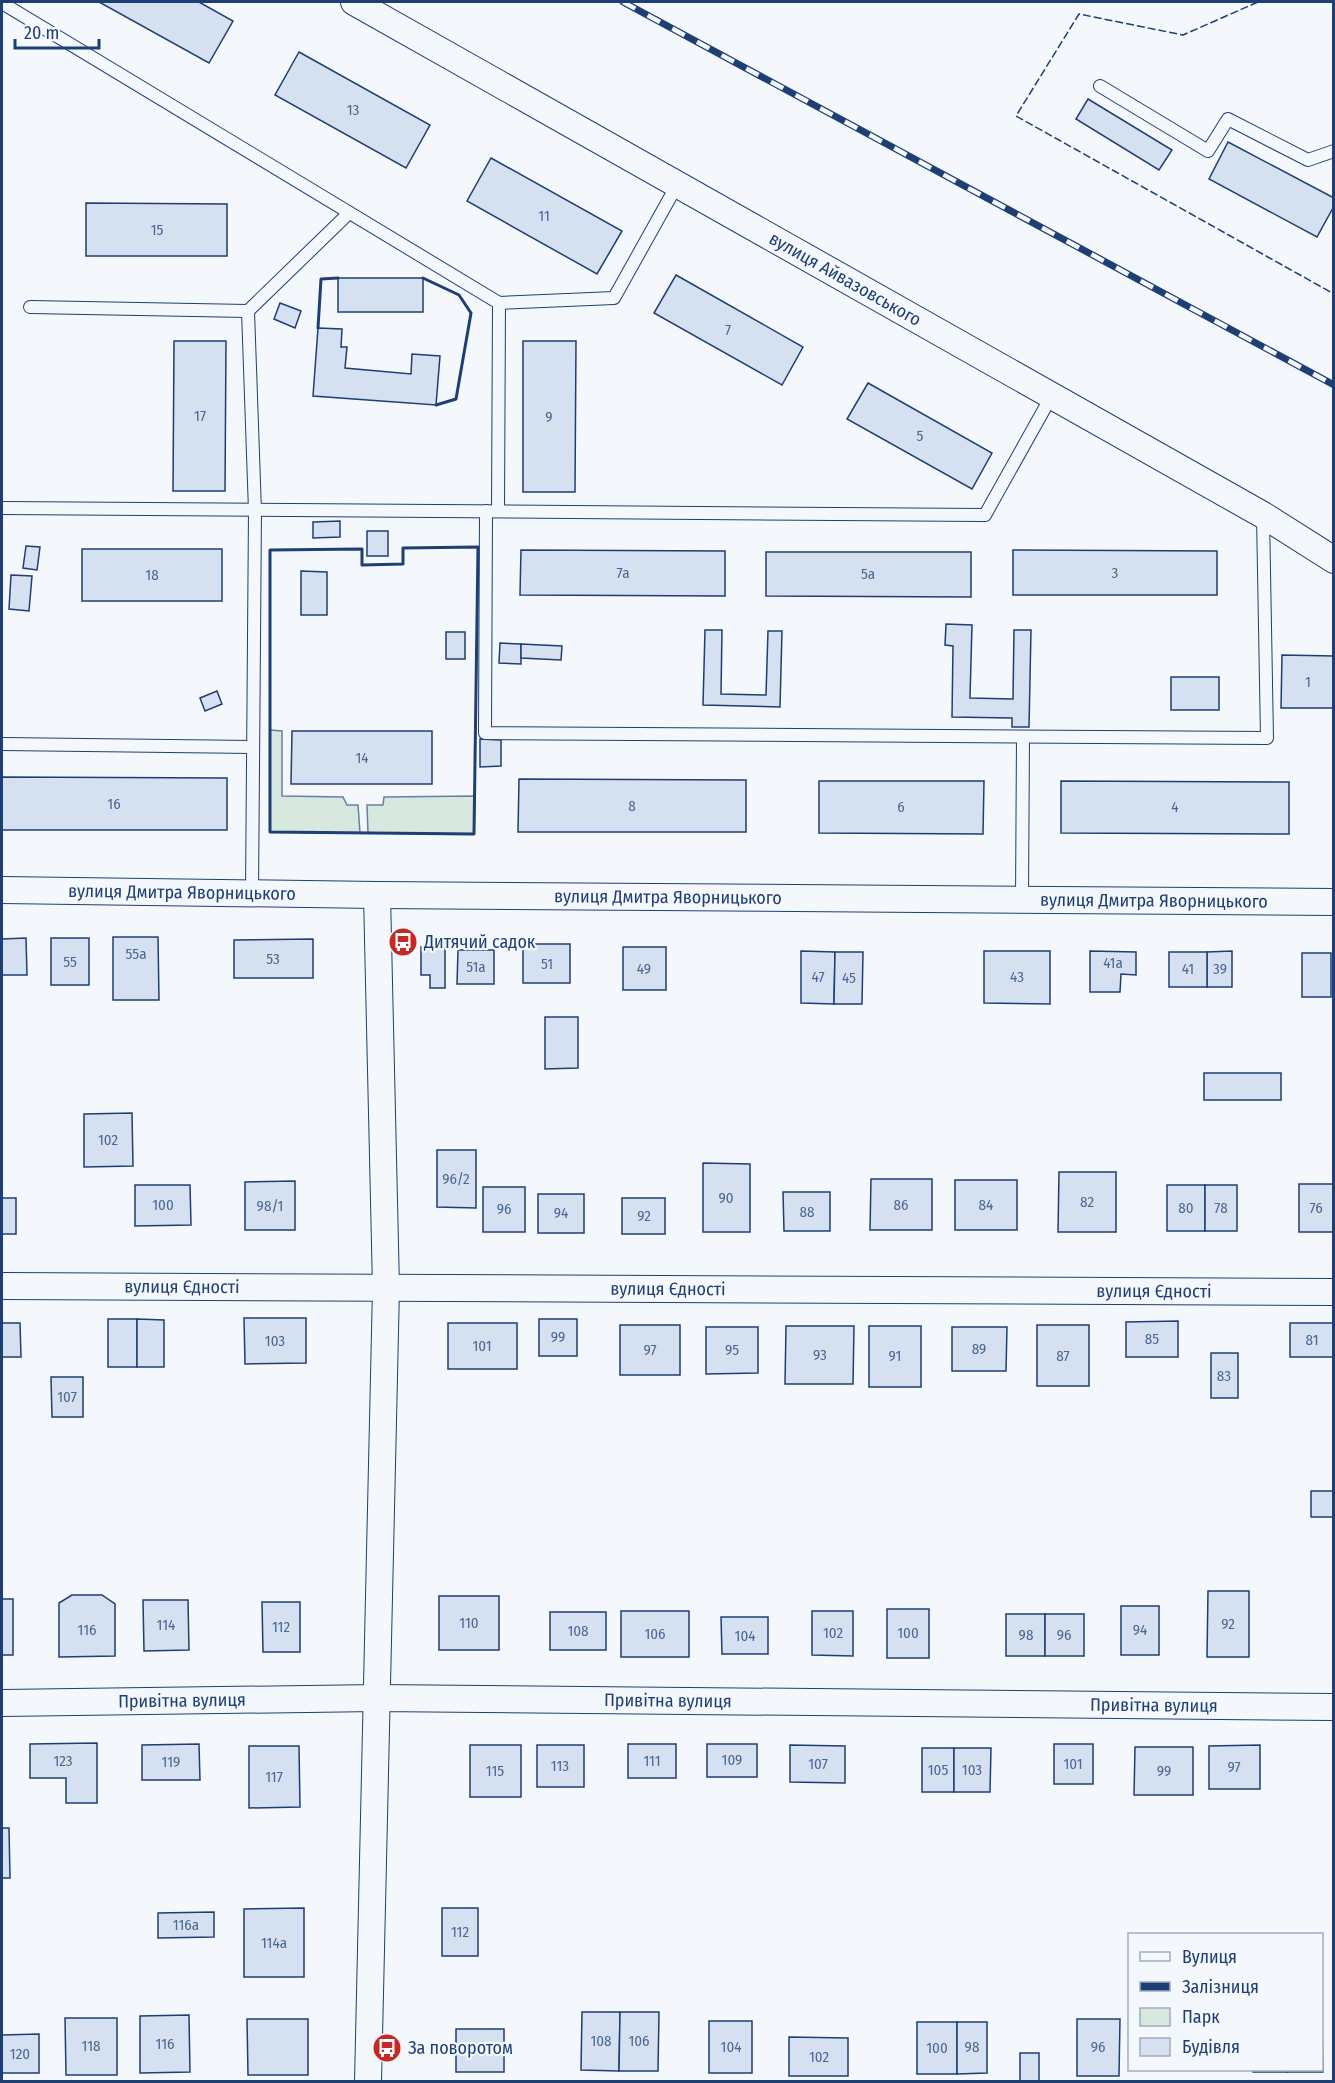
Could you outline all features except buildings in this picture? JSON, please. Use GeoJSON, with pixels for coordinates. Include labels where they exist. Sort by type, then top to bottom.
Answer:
{"type":"FeatureCollection","features":[{"type":"Feature","properties":{"kind":"street","name":"вулиця Айвазовського"},"geometry":{"type":"LineString","coordinates":[[354,2],[1263,515],[1334,560]]}},
{"type":"Feature","properties":{"kind":"street","name":"вулиця Дмитра Яворницького"},"geometry":{"type":"LineString","coordinates":[[2,890],[1334,902]]}},
{"type":"Feature","properties":{"kind":"street"},"geometry":{"type":"LineString","coordinates":[[368,2082],[386,1288],[377,895]]}},
{"type":"Feature","properties":{"kind":"street","name":"вулиця Єдності"},"geometry":{"type":"LineString","coordinates":[[2,1286],[1334,1292]]}},
{"type":"Feature","properties":{"kind":"street","name":"Привітна вулиця"},"geometry":{"type":"LineString","coordinates":[[2,1703],[377,1698],[1334,1707]]}},
{"type":"Feature","properties":{"kind":"lane"},"geometry":{"type":"LineString","coordinates":[[2,3],[499,303],[614,297],[677,185]]}},
{"type":"Feature","properties":{"kind":"lane"},"geometry":{"type":"LineString","coordinates":[[1100,86],[1209,151],[1228,119],[1308,160],[1334,151]]}},
{"type":"Feature","properties":{"kind":"lane"},"geometry":{"type":"LineString","coordinates":[[30,308],[248,311],[350,213]]}},
{"type":"Feature","properties":{"kind":"lane"},"geometry":{"type":"LineString","coordinates":[[499,303],[485,733],[1267,738],[1263,515]]}},
{"type":"Feature","properties":{"kind":"lane"},"geometry":{"type":"LineString","coordinates":[[248,311],[255,511],[252,893]]}},
{"type":"Feature","properties":{"kind":"lane"},"geometry":{"type":"LineString","coordinates":[[2,508],[985,515],[1051,397]]}},
{"type":"Feature","properties":{"kind":"lane"},"geometry":{"type":"LineString","coordinates":[[1022,900],[1023,737]]}},
{"type":"Feature","properties":{"kind":"lane"},"geometry":{"type":"LineString","coordinates":[[2,744],[253,747]]}},
{"type":"Feature","properties":{"kind":"green space"},"geometry":{"type":"Polygon","coordinates":[[[270,730],[282,731],[282,796],[343,797],[347,805],[358,805],[360,833],[270,832],[270,730]]]}},
{"type":"Feature","properties":{"kind":"green space"},"geometry":{"type":"Polygon","coordinates":[[[475,796],[474,834],[368,833],[367,805],[383,805],[384,797],[475,796]]]}},
{"type":"Feature","properties":{"kind":"railway"},"geometry":{"type":"LineString","coordinates":[[623,2],[1334,385]]}},
{"type":"Feature","properties":{"kind":"fence"},"geometry":{"type":"LineString","coordinates":[[1258,2],[1183,35],[1079,14],[1016,116],[1334,294]]}},
{"type":"Feature","properties":{"kind":"wall"},"geometry":{"type":"LineString","coordinates":[[318,328],[321,279],[338,278]]}},
{"type":"Feature","properties":{"kind":"wall"},"geometry":{"type":"LineString","coordinates":[[423,278],[459,295],[471,313],[456,399],[436,405]]}},
{"type":"Feature","properties":{"kind":"wall"},"geometry":{"type":"LineString","coordinates":[[478,547],[474,834],[270,832],[270,550],[362,549],[362,565],[403,564],[403,548],[478,547]]}},
{"type":"Feature","properties":{"kind":"place","name":"Дитячий садок"},"geometry":{"type":"Point","coordinates":[403,942]}},
{"type":"Feature","properties":{"kind":"place","name":"За поворотом"},"geometry":{"type":"Point","coordinates":[387,2048]}}]}
